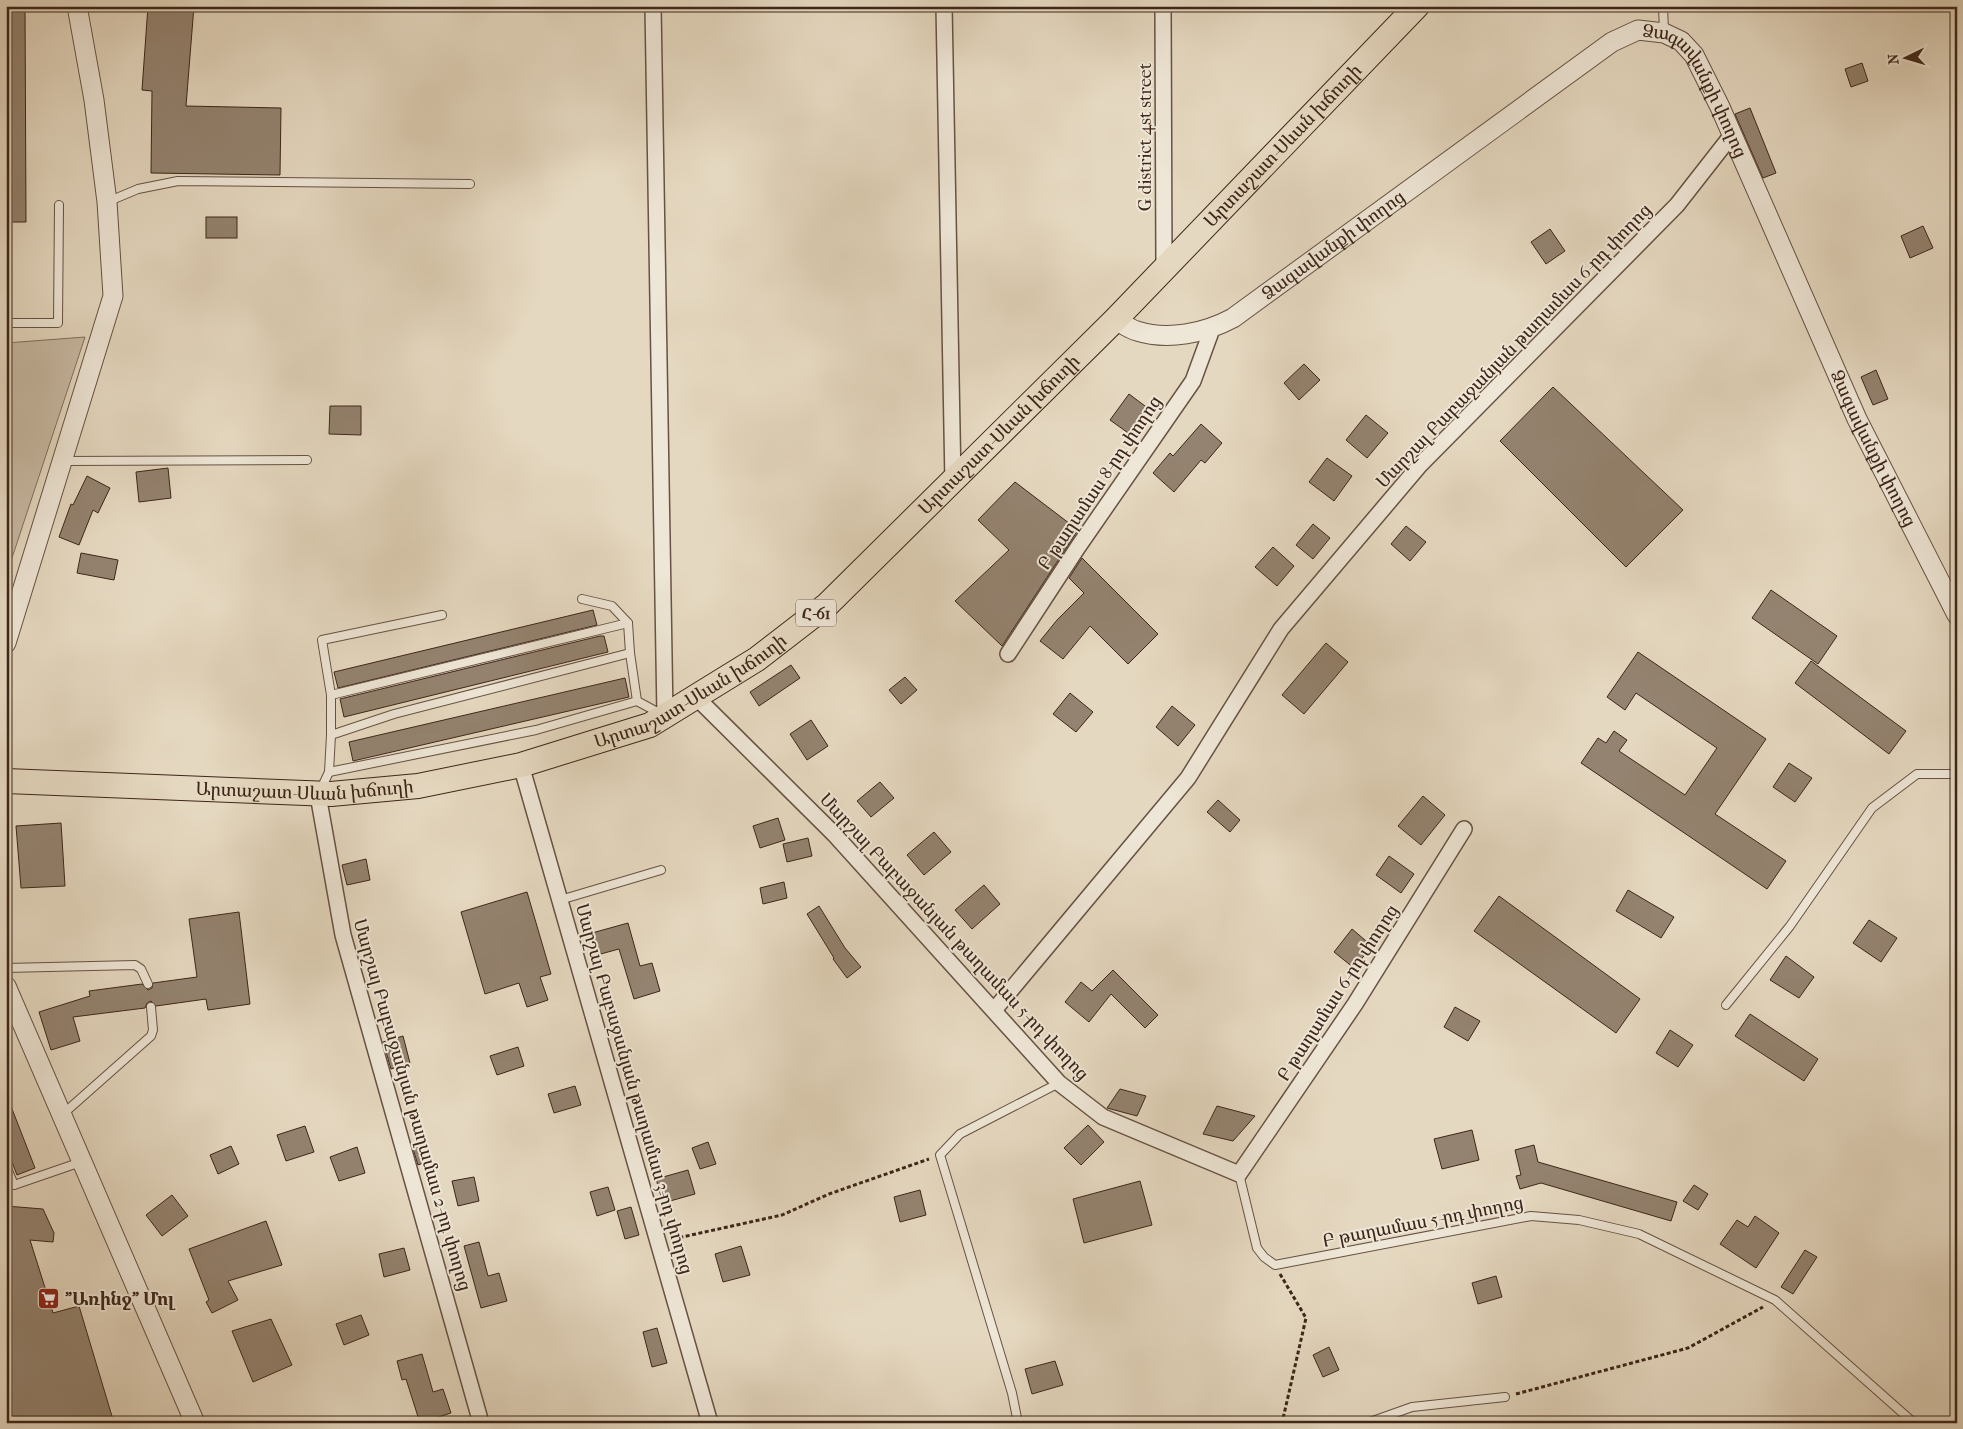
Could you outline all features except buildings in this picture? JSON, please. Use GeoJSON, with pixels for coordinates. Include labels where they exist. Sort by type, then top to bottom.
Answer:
{"type":"FeatureCollection","features":[{"type":"Feature","properties":{"kind":"main road","name":"Արտաշատ-Սևան խճուղի"},"geometry":{"type":"LineString","coordinates":[[6,781],[318,795],[418,786],[521,765],[650,725],[757,659],[827,605],[1115,320],[1417,6]]}},
{"type":"Feature","properties":{"kind":"street"},"geometry":{"type":"LineString","coordinates":[[6,643],[113,296],[107,202],[94,100],[77,6]]}},
{"type":"Feature","properties":{"kind":"street"},"geometry":{"type":"LineString","coordinates":[[653,6],[665,716]]}},
{"type":"Feature","properties":{"kind":"street"},"geometry":{"type":"LineString","coordinates":[[944,6],[953,482]]}},
{"type":"Feature","properties":{"kind":"street","name":"G district 4st street"},"geometry":{"type":"LineString","coordinates":[[1163,6],[1164,267]]}},
{"type":"Feature","properties":{"kind":"street","name":"Ձագավանքի փողոց"},"geometry":{"type":"LineString","coordinates":[[1115,320],[1136,331],[1156,334],[1188,334],[1212,329],[1233,318],[1612,42],[1638,30],[1664,32],[1681,41],[1694,56],[1720,107],[1731,136],[1857,419],[1957,615]]}},
{"type":"Feature","properties":{"kind":"street","name":"Մարշալ Բաբաջանյան թաղամաս 6-րդ փողոց"},"geometry":{"type":"LineString","coordinates":[[995,1009],[1188,778],[1281,629],[1293,614],[1420,465],[1676,205],[1731,136]]}},
{"type":"Feature","properties":{"kind":"street","name":"Բ թաղամաս 8-րդ փողոց"},"geometry":{"type":"LineString","coordinates":[[1008,654],[1078,547],[1193,381],[1212,329]]}},
{"type":"Feature","properties":{"kind":"street","name":"Մարշալ Բաբաջանյան թաղամաս 5-րդ փողոց"},"geometry":{"type":"LineString","coordinates":[[696,697],[834,834],[995,1009],[1059,1083],[1103,1117],[1239,1174]]}},
{"type":"Feature","properties":{"kind":"street","name":"Մարշալ Բաբաջանյան թաղամաս 3-րդ փողոց"},"geometry":{"type":"LineString","coordinates":[[521,765],[710,1423]]}},
{"type":"Feature","properties":{"kind":"street","name":"Մարշալ Բաբաջանյան թաղամաս 2-րդ փողոց"},"geometry":{"type":"LineString","coordinates":[[318,795],[343,935],[481,1423]]}},
{"type":"Feature","properties":{"kind":"street","name":"Բ թաղամաս 6-րդ փողոց"},"geometry":{"type":"LineString","coordinates":[[1239,1174],[1355,1004],[1464,829]]}},
{"type":"Feature","properties":{"kind":"street"},"geometry":{"type":"LineString","coordinates":[[6,986],[195,1423]]}},
{"type":"Feature","properties":{"kind":"lane"},"geometry":{"type":"LineString","coordinates":[[1663,6],[1664,32]]}},
{"type":"Feature","properties":{"kind":"lane"},"geometry":{"type":"LineString","coordinates":[[107,202],[138,189],[178,181],[470,184]]}},
{"type":"Feature","properties":{"kind":"lane"},"geometry":{"type":"LineString","coordinates":[[6,323],[58,323],[59,205]]}},
{"type":"Feature","properties":{"kind":"lane"},"geometry":{"type":"LineString","coordinates":[[63,461],[307,460]]}},
{"type":"Feature","properties":{"kind":"lane"},"geometry":{"type":"LineString","coordinates":[[582,599],[612,606],[628,623],[637,701]]}},
{"type":"Feature","properties":{"kind":"lane"},"geometry":{"type":"LineString","coordinates":[[318,795],[329,772],[331,735],[330,694],[322,640],[442,615]]}},
{"type":"Feature","properties":{"kind":"lane"},"geometry":{"type":"LineString","coordinates":[[330,694],[628,623]]}},
{"type":"Feature","properties":{"kind":"lane"},"geometry":{"type":"LineString","coordinates":[[331,735],[394,714],[630,653]]}},
{"type":"Feature","properties":{"kind":"lane"},"geometry":{"type":"LineString","coordinates":[[329,772],[536,730],[637,701],[665,716]]}},
{"type":"Feature","properties":{"kind":"lane"},"geometry":{"type":"LineString","coordinates":[[1726,1005],[1790,926],[1872,808],[1917,774],[1957,774]]}},
{"type":"Feature","properties":{"kind":"lane"},"geometry":{"type":"LineString","coordinates":[[560,900],[661,870]]}},
{"type":"Feature","properties":{"kind":"lane"},"geometry":{"type":"LineString","coordinates":[[6,968],[135,965],[140,969],[148,984]]}},
{"type":"Feature","properties":{"kind":"lane"},"geometry":{"type":"LineString","coordinates":[[61,1115],[151,1036],[153,1030],[151,1007]]}},
{"type":"Feature","properties":{"kind":"lane"},"geometry":{"type":"LineString","coordinates":[[1018,1423],[1012,1393],[940,1155],[960,1134],[1059,1083]]}},
{"type":"Feature","properties":{"kind":"lane"},"geometry":{"type":"LineString","coordinates":[[6,1166],[10,1184],[81,1162]]}},
{"type":"Feature","properties":{"kind":"lane"},"geometry":{"type":"LineString","coordinates":[[1239,1174],[1257,1248],[1264,1257],[1275,1265]]}},
{"type":"Feature","properties":{"kind":"lane","name":"Բ թաղամաս 5-րդ փողոց"},"geometry":{"type":"LineString","coordinates":[[1275,1265],[1531,1216],[1579,1220],[1639,1234],[1774,1300],[1914,1423]]}},
{"type":"Feature","properties":{"kind":"lane"},"geometry":{"type":"LineString","coordinates":[[1367,1423],[1412,1407],[1506,1397]]}},
{"type":"Feature","properties":{"kind":"path"},"geometry":{"type":"LineString","coordinates":[[658,1242],[782,1215],[829,1194],[940,1155]]}},
{"type":"Feature","properties":{"kind":"path"},"geometry":{"type":"LineString","coordinates":[[1275,1265],[1306,1318],[1282,1423]]}},
{"type":"Feature","properties":{"kind":"path"},"geometry":{"type":"LineString","coordinates":[[1506,1397],[1688,1348],[1774,1300]]}},
{"type":"Feature","properties":{"kind":"shaded area"},"geometry":{"type":"Polygon","coordinates":[[[85,337],[11,561],[6,343],[85,337]]]}},
{"type":"Feature","properties":{"kind":"place","name":"\"Առինջ\" Մոլ"},"geometry":{"type":"Point","coordinates":[49,1299]}}]}
